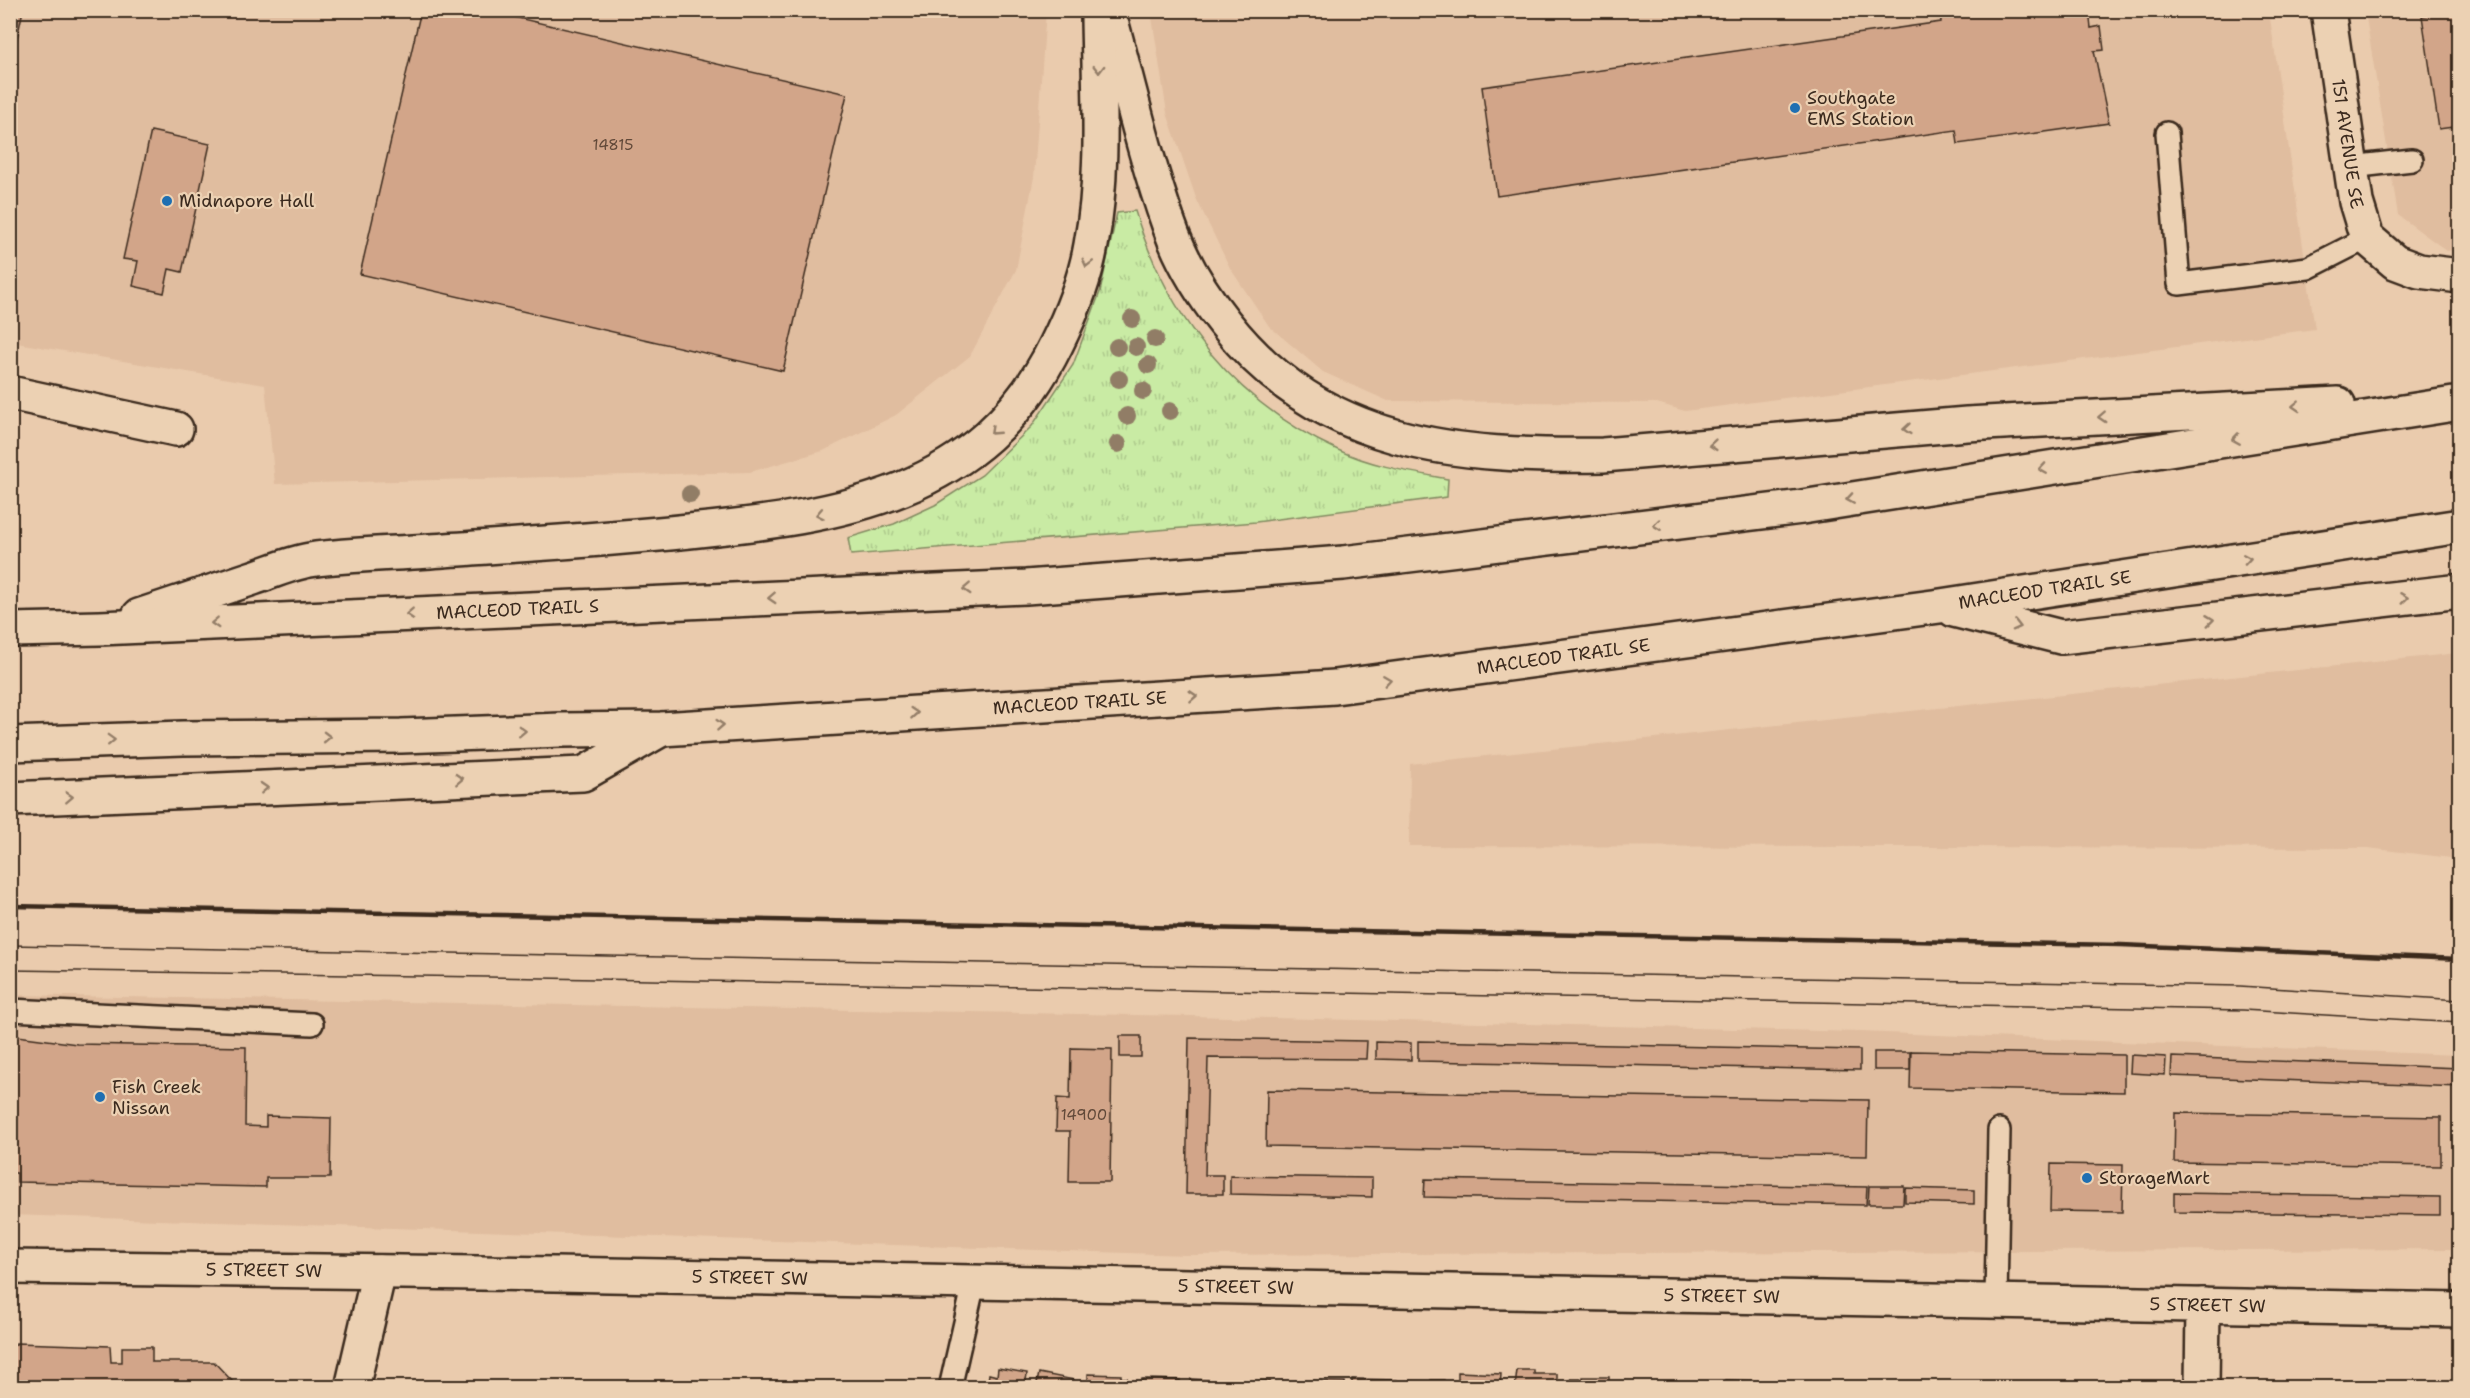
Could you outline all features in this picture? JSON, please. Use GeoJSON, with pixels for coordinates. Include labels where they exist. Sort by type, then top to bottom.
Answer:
{"type":"FeatureCollection","features":[{"type":"Feature","properties":{"kind":"main road"},"geometry":{"type":"LineString","coordinates":[[100,628],[308,560],[629,537],[766,524],[824,514],[878,499],[918,482],[955,462],[990,435],[1021,405],[1047,364],[1068,322],[1082,285],[1092,244],[1099,156],[1098,10]]}},
{"type":"Feature","properties":{"kind":"main road"},"geometry":{"type":"LineString","coordinates":[[1108,10],[1169,226],[1188,269],[1212,307],[1236,338],[1295,392],[1359,426],[1396,438],[1471,450],[1549,455],[1603,454],[1967,424],[2460,398]]}},
{"type":"Feature","properties":{"kind":"main road","name":"151 AVENUE SE"},"geometry":{"type":"LineString","coordinates":[[2328,10],[2350,167],[2356,202],[2367,238]]}},
{"type":"Feature","properties":{"kind":"main road"},"geometry":{"type":"LineString","coordinates":[[2367,238],[2395,262],[2419,271],[2460,276]]}},
{"type":"Feature","properties":{"kind":"main road"},"geometry":{"type":"LineString","coordinates":[[10,393],[176,429]]}},
{"type":"Feature","properties":{"kind":"main road","name":"MACLEOD TRAIL S"},"geometry":{"type":"LineString","coordinates":[[10,630],[100,628],[1026,587],[1342,563],[1802,507],[2460,404]]}},
{"type":"Feature","properties":{"kind":"main road","name":"MACLEOD TRAIL SE"},"geometry":{"type":"LineString","coordinates":[[661,729],[1335,687],[1940,606],[2460,526]]}},
{"type":"Feature","properties":{"kind":"main road"},"geometry":{"type":"LineString","coordinates":[[1940,606],[2061,637],[2460,591]]}},
{"type":"Feature","properties":{"kind":"main road"},"geometry":{"type":"LineString","coordinates":[[10,744],[183,738],[661,729]]}},
{"type":"Feature","properties":{"kind":"main road"},"geometry":{"type":"LineString","coordinates":[[10,799],[583,774],[661,729]]}},
{"type":"Feature","properties":{"kind":"main road","name":"5 STREET SW"},"geometry":{"type":"LineString","coordinates":[[10,1267],[2460,1310]]}},
{"type":"Feature","properties":{"kind":"main road"},"geometry":{"type":"LineString","coordinates":[[352,1388],[379,1272]]}},
{"type":"Feature","properties":{"kind":"main road"},"geometry":{"type":"LineString","coordinates":[[2202,1388],[2204,1305]]}},
{"type":"Feature","properties":{"kind":"lane"},"geometry":{"type":"LineString","coordinates":[[2167,132],[2179,285],[2308,268],[2367,238]]}},
{"type":"Feature","properties":{"kind":"lane"},"geometry":{"type":"LineString","coordinates":[[2350,167],[2412,160]]}},
{"type":"Feature","properties":{"kind":"lane"},"geometry":{"type":"LineString","coordinates":[[10,1010],[312,1024]]}},
{"type":"Feature","properties":{"kind":"lane"},"geometry":{"type":"LineString","coordinates":[[1996,1301],[1999,1130]]}},
{"type":"Feature","properties":{"kind":"lane"},"geometry":{"type":"LineString","coordinates":[[950,1388],[974,1283]]}},
{"type":"Feature","properties":{"kind":"shaded area"},"geometry":{"type":"Polygon","coordinates":[[[10,11],[1046,11],[1034,177],[1016,270],[970,356],[896,415],[823,451],[750,472],[275,484],[265,385],[11,342],[10,11]]]}},
{"type":"Feature","properties":{"kind":"shaded area"},"geometry":{"type":"Polygon","coordinates":[[[1151,11],[2269,11],[2315,329],[1685,411],[1657,403],[1388,401],[1323,372],[1269,326],[1230,268],[1196,198],[1167,113],[1151,11]]]}},
{"type":"Feature","properties":{"kind":"shaded area"},"geometry":{"type":"Polygon","coordinates":[[[2365,11],[2459,11],[2459,249],[2447,251],[2398,215],[2365,11]]]}},
{"type":"Feature","properties":{"kind":"shaded area"},"geometry":{"type":"Polygon","coordinates":[[[2459,653],[2459,859],[2368,848],[1409,846],[1410,764],[2459,653]]]}},
{"type":"Feature","properties":{"kind":"shaded area"},"geometry":{"type":"Polygon","coordinates":[[[11,995],[1190,1016],[1860,1032],[2459,1055],[2459,1249],[1186,1255],[11,1215],[11,995]]]}},
{"type":"Feature","properties":{"kind":"green space"},"geometry":{"type":"Polygon","coordinates":[[[1135,211],[1166,287],[1186,321],[1210,353],[1237,382],[1301,431],[1351,456],[1406,471],[1448,479],[1447,497],[1256,522],[851,555],[848,538],[894,524],[935,505],[982,475],[1032,426],[1073,365],[1100,292],[1117,213],[1135,211]]]}},
{"type":"Feature","properties":{"kind":"building"},"geometry":{"type":"Polygon","coordinates":[[[10,10],[23,10],[12,62],[10,61],[10,10]]]}},
{"type":"Feature","properties":{"kind":"building"},"geometry":{"type":"Polygon","coordinates":[[[421,10],[484,10],[847,94],[783,371],[360,274],[421,10]]]}},
{"type":"Feature","properties":{"kind":"building","name":"Southgate EMS Station"},"geometry":{"type":"Polygon","coordinates":[[[1940,10],[2089,10],[2091,28],[2101,26],[2104,50],[2094,51],[2109,123],[1958,144],[1956,130],[1497,196],[1482,87],[1941,22],[1940,10]]]}},
{"type":"Feature","properties":{"kind":"building"},"geometry":{"type":"Polygon","coordinates":[[[2460,11],[2460,126],[2439,129],[2422,16],[2460,11]]]}},
{"type":"Feature","properties":{"kind":"building","name":"Midnapore Hall"},"geometry":{"type":"Polygon","coordinates":[[[151,131],[210,144],[182,272],[169,269],[164,293],[133,286],[138,261],[123,259],[151,131]]]}},
{"type":"Feature","properties":{"kind":"building"},"geometry":{"type":"Polygon","coordinates":[[[10,1035],[77,1044],[246,1047],[245,1126],[266,1127],[266,1116],[331,1118],[330,1178],[266,1178],[266,1187],[17,1182],[17,1173],[10,1173],[10,1035]]]}},
{"type":"Feature","properties":{"kind":"building"},"geometry":{"type":"Polygon","coordinates":[[[1120,1036],[1141,1036],[1141,1057],[1120,1057],[1120,1036]]]}},
{"type":"Feature","properties":{"kind":"building"},"geometry":{"type":"Polygon","coordinates":[[[1189,1038],[1367,1041],[1366,1059],[1208,1058],[1205,1175],[1223,1175],[1223,1194],[1186,1194],[1189,1038]]]}},
{"type":"Feature","properties":{"kind":"building"},"geometry":{"type":"Polygon","coordinates":[[[1418,1041],[1860,1050],[1860,1070],[1418,1061],[1418,1041]]]}},
{"type":"Feature","properties":{"kind":"building"},"geometry":{"type":"Polygon","coordinates":[[[1376,1042],[1411,1043],[1411,1060],[1376,1059],[1376,1042]]]}},
{"type":"Feature","properties":{"kind":"building"},"geometry":{"type":"Polygon","coordinates":[[[1071,1048],[1112,1049],[1110,1182],[1069,1182],[1070,1131],[1056,1131],[1057,1098],[1070,1099],[1071,1048]]]}},
{"type":"Feature","properties":{"kind":"building"},"geometry":{"type":"Polygon","coordinates":[[[1911,1051],[2124,1055],[2124,1092],[1910,1088],[1911,1051]]]}},
{"type":"Feature","properties":{"kind":"building"},"geometry":{"type":"Polygon","coordinates":[[[1874,1052],[1910,1052],[1910,1070],[1874,1070],[1874,1052]]]}},
{"type":"Feature","properties":{"kind":"building"},"geometry":{"type":"Polygon","coordinates":[[[2131,1055],[2166,1057],[2165,1075],[2130,1073],[2131,1055]]]}},
{"type":"Feature","properties":{"kind":"building"},"geometry":{"type":"Polygon","coordinates":[[[2172,1057],[2460,1068],[2460,1087],[2171,1076],[2172,1057]]]}},
{"type":"Feature","properties":{"kind":"building"},"geometry":{"type":"Polygon","coordinates":[[[1267,1090],[1868,1100],[1867,1156],[1266,1146],[1267,1090]]]}},
{"type":"Feature","properties":{"kind":"building"},"geometry":{"type":"Polygon","coordinates":[[[2175,1113],[2441,1117],[2441,1166],[2174,1162],[2175,1113]]]}},
{"type":"Feature","properties":{"kind":"building"},"geometry":{"type":"Polygon","coordinates":[[[2458,1125],[2460,1125],[2460,1167],[2457,1167],[2458,1125]]]}},
{"type":"Feature","properties":{"kind":"building","name":"StorageMart"},"geometry":{"type":"Polygon","coordinates":[[[2051,1164],[2123,1165],[2122,1212],[2050,1211],[2051,1164]]]}},
{"type":"Feature","properties":{"kind":"building"},"geometry":{"type":"Polygon","coordinates":[[[1230,1176],[1372,1178],[1372,1197],[1230,1194],[1230,1176]]]}},
{"type":"Feature","properties":{"kind":"building"},"geometry":{"type":"Polygon","coordinates":[[[1425,1179],[1867,1187],[1866,1205],[1424,1197],[1425,1179]]]}},
{"type":"Feature","properties":{"kind":"building"},"geometry":{"type":"Polygon","coordinates":[[[1869,1186],[1904,1186],[1903,1204],[1868,1204],[1869,1186]]]}},
{"type":"Feature","properties":{"kind":"building"},"geometry":{"type":"Polygon","coordinates":[[[1905,1188],[1974,1190],[1974,1204],[1905,1202],[1905,1188]]]}},
{"type":"Feature","properties":{"kind":"building"},"geometry":{"type":"Polygon","coordinates":[[[2174,1193],[2440,1197],[2440,1215],[2174,1212],[2174,1193]]]}},
{"type":"Feature","properties":{"kind":"building"},"geometry":{"type":"Polygon","coordinates":[[[16,1343],[110,1346],[111,1362],[122,1362],[122,1347],[152,1347],[152,1362],[214,1362],[233,1382],[233,1388],[10,1388],[10,1345],[16,1345],[16,1343]]]}},
{"type":"Feature","properties":{"kind":"building"},"geometry":{"type":"Polygon","coordinates":[[[998,1368],[1027,1373],[1025,1388],[987,1388],[989,1374],[997,1376],[998,1368]]]}},
{"type":"Feature","properties":{"kind":"building"},"geometry":{"type":"Polygon","coordinates":[[[1517,1370],[1534,1370],[1534,1374],[1557,1374],[1557,1388],[1515,1388],[1517,1370]]]}},
{"type":"Feature","properties":{"kind":"building"},"geometry":{"type":"Polygon","coordinates":[[[1458,1372],[1501,1374],[1500,1388],[1458,1388],[1458,1372]]]}},
{"type":"Feature","properties":{"kind":"building"},"geometry":{"type":"Polygon","coordinates":[[[1039,1373],[1074,1380],[1073,1388],[1036,1388],[1039,1373]]]}},
{"type":"Feature","properties":{"kind":"building"},"geometry":{"type":"Polygon","coordinates":[[[1088,1374],[1121,1375],[1121,1378],[1127,1378],[1127,1388],[1088,1388],[1088,1374]]]}},
{"type":"Feature","properties":{"kind":"building"},"geometry":{"type":"Polygon","coordinates":[[[1583,1377],[1609,1377],[1609,1388],[1571,1388],[1571,1379],[1583,1379],[1583,1377]]]}},
{"type":"Feature","properties":{"kind":"building"},"geometry":{"type":"Polygon","coordinates":[[[1142,1379],[1180,1380],[1180,1388],[1141,1388],[1142,1379]]]}},
{"type":"Feature","properties":{"kind":"building"},"geometry":{"type":"Polygon","coordinates":[[[1191,1379],[1237,1382],[1237,1388],[1191,1388],[1191,1379]]]}},
{"type":"Feature","properties":{"kind":"building"},"geometry":{"type":"Polygon","coordinates":[[[1352,1379],[1397,1380],[1397,1388],[1352,1388],[1352,1379]]]}},
{"type":"Feature","properties":{"kind":"building"},"geometry":{"type":"Polygon","coordinates":[[[1431,1380],[1444,1380],[1444,1385],[1450,1385],[1450,1388],[1405,1388],[1405,1381],[1431,1382],[1431,1380]]]}},
{"type":"Feature","properties":{"kind":"building"},"geometry":{"type":"Polygon","coordinates":[[[1726,1380],[1756,1381],[1755,1388],[1726,1388],[1726,1380]]]}},
{"type":"Feature","properties":{"kind":"building"},"geometry":{"type":"Polygon","coordinates":[[[1258,1381],[1270,1381],[1270,1385],[1290,1385],[1290,1388],[1246,1388],[1246,1384],[1257,1384],[1258,1381]]]}},
{"type":"Feature","properties":{"kind":"building"},"geometry":{"type":"Polygon","coordinates":[[[1298,1381],[1345,1382],[1345,1388],[1298,1388],[1298,1381]]]}},
{"type":"Feature","properties":{"kind":"tram line"},"geometry":{"type":"LineString","coordinates":[[10,945],[2240,986],[2460,1000]]}},
{"type":"Feature","properties":{"kind":"tram line"},"geometry":{"type":"LineString","coordinates":[[10,970],[2243,1010],[2460,1023]]}},
{"type":"Feature","properties":{"kind":"railway"},"geometry":{"type":"LineString","coordinates":[[10,906],[2121,945],[2460,959]]}},
{"type":"Feature","properties":{"kind":"place","name":"Southgate EMS Station"},"geometry":{"type":"Point","coordinates":[1795,108]}},
{"type":"Feature","properties":{"kind":"place","name":"Midnapore Hall"},"geometry":{"type":"Point","coordinates":[167,201]}},
{"type":"Feature","properties":{"kind":"place","name":"Fish Creek Nissan"},"geometry":{"type":"Point","coordinates":[100,1097]}},
{"type":"Feature","properties":{"kind":"place","name":"StorageMart"},"geometry":{"type":"Point","coordinates":[2087,1178]}}]}
